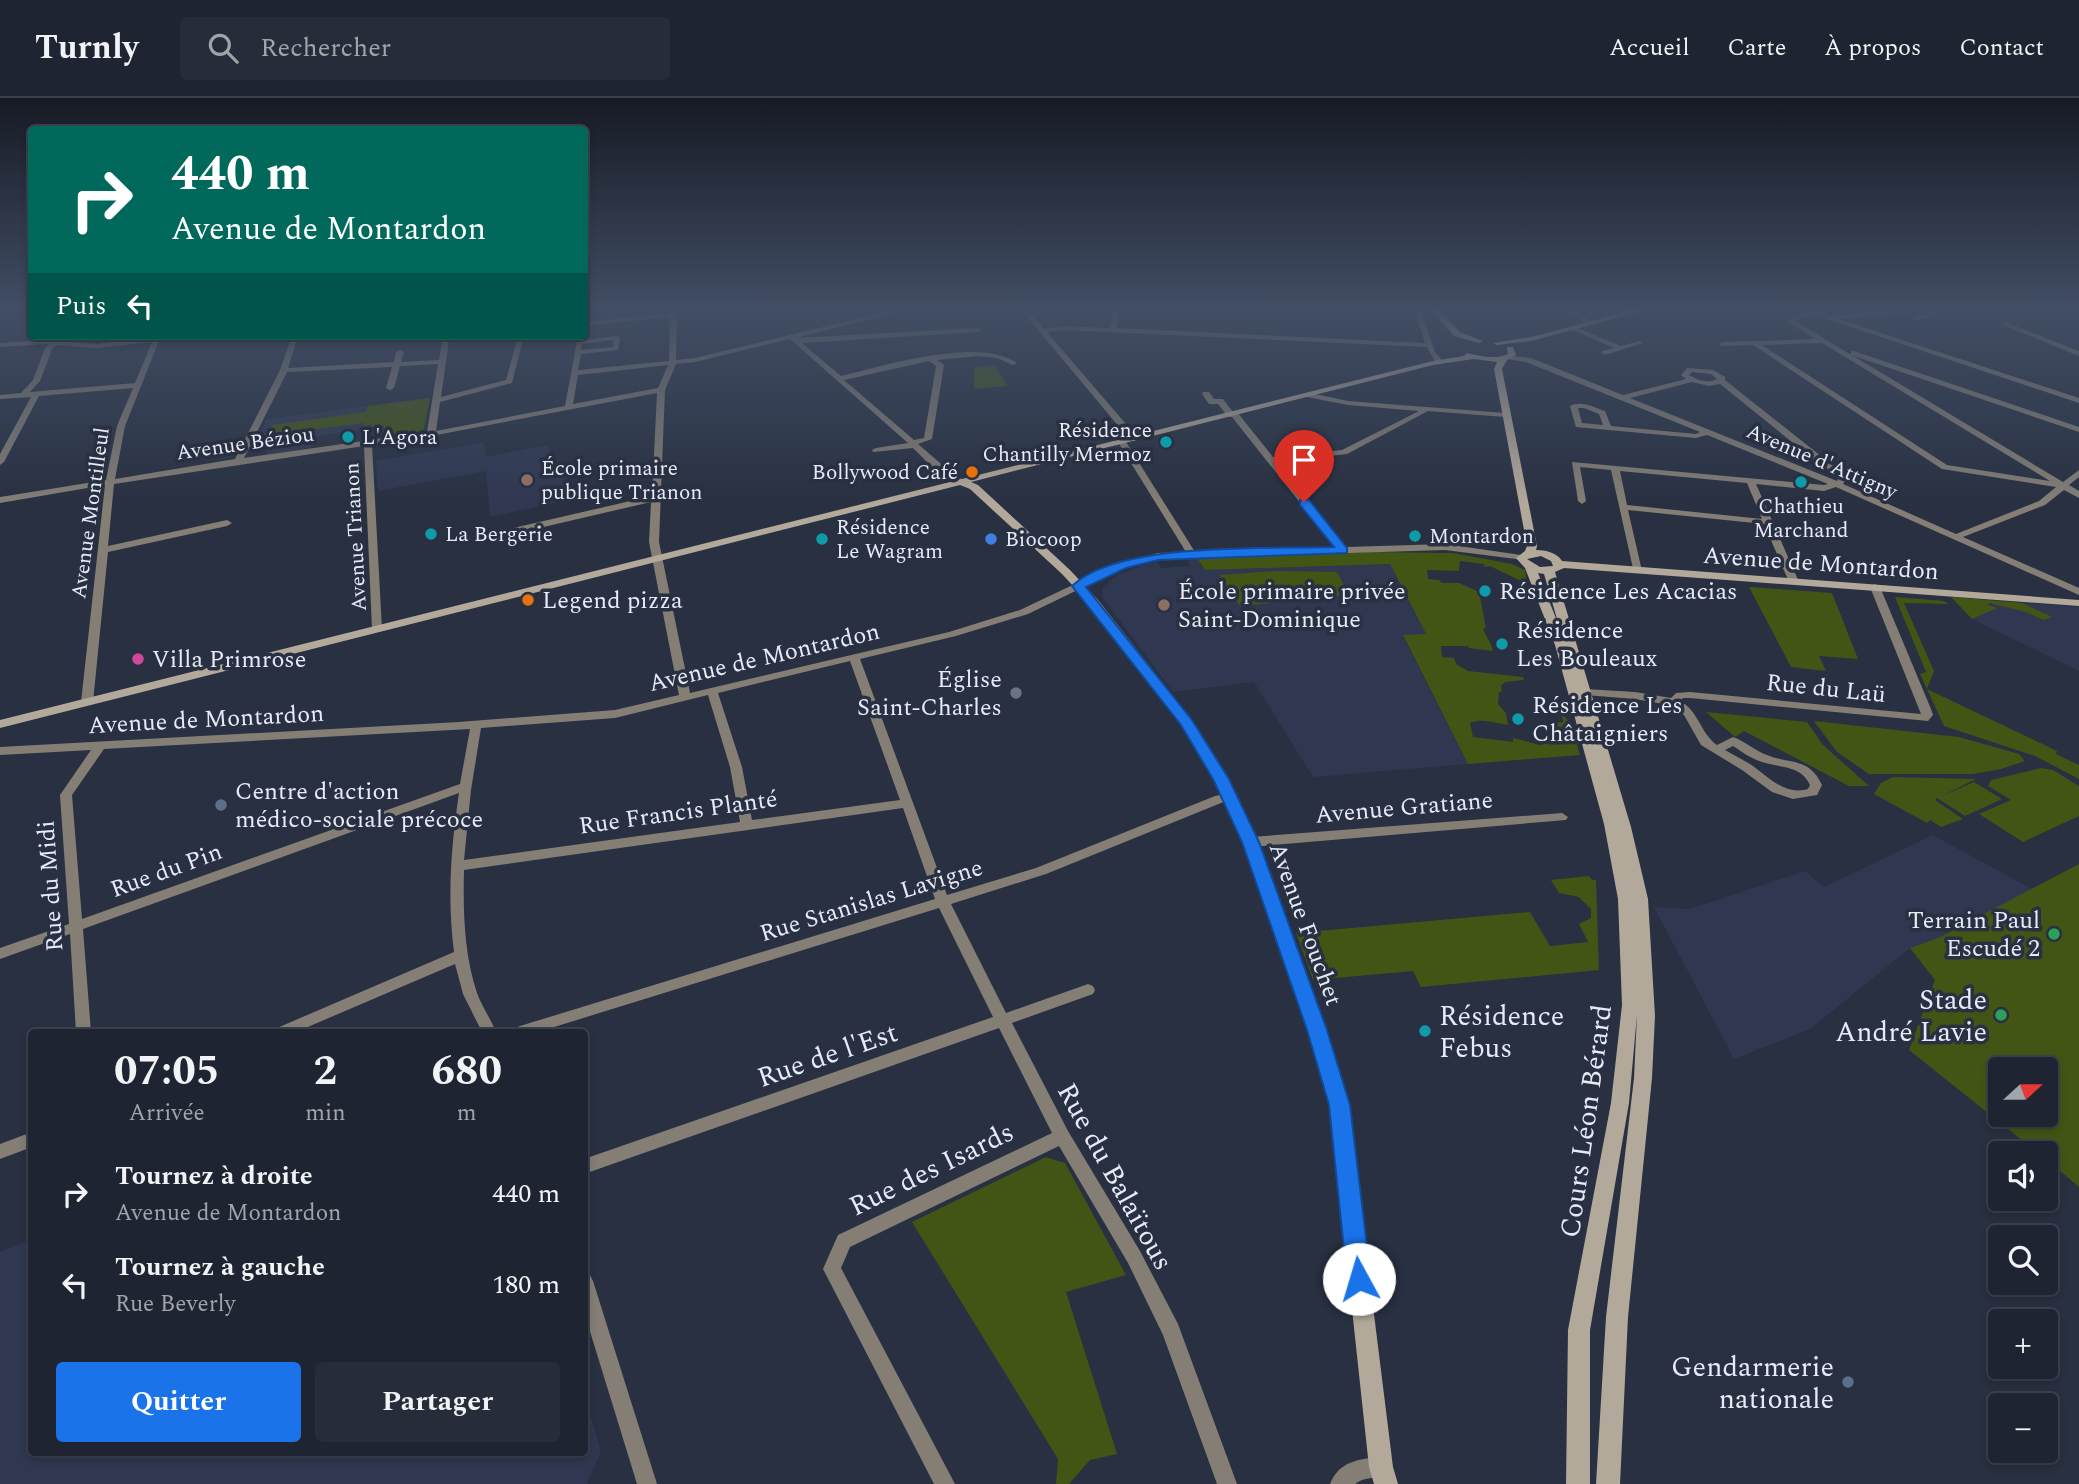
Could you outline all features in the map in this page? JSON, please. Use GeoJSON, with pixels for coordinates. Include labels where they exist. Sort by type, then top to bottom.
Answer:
{"type":"FeatureCollection","features":[{"type":"Feature","properties":{"kind":"main road"},"geometry":{"type":"LineString","coordinates":[[0,724],[1386,376]]}},
{"type":"Feature","properties":{"kind":"main road","name":"Cours Léon Bérard"},"geometry":{"type":"LineString","coordinates":[[1499,376],[1532,546],[1527,559],[1560,645],[1573,688],[1611,824],[1626,898],[1630,1005],[1620,1102],[1579,1329],[1578,1484]]}},
{"type":"Feature","properties":{"kind":"main road","name":"Avenue Fouchet"},"geometry":{"type":"LineString","coordinates":[[961,482],[974,487],[1078,586],[1187,723],[1230,797],[1251,842],[1317,1030],[1339,1105],[1384,1475]]}},
{"type":"Feature","properties":{"kind":"main road","name":"Cours Léon Bérard"},"geometry":{"type":"LineString","coordinates":[[1521,491],[1552,563],[1640,899],[1646,1016],[1643,1078],[1616,1317],[1608,1484]]}},
{"type":"Feature","properties":{"kind":"main road"},"geometry":{"type":"LineString","coordinates":[[1527,559],[1552,563]]}},
{"type":"Feature","properties":{"kind":"main road"},"geometry":{"type":"LineString","coordinates":[[1527,559],[1552,563]]}},
{"type":"Feature","properties":{"kind":"main road","name":"Avenue de Montardon"},"geometry":{"type":"LineString","coordinates":[[1552,563],[2079,603]]}},
{"type":"Feature","properties":{"kind":"street"},"geometry":{"type":"LineString","coordinates":[[23,395],[38,376]]}},
{"type":"Feature","properties":{"kind":"street","name":"Avenue Montilleul"},"geometry":{"type":"LineString","coordinates":[[87,702],[110,482],[121,425],[141,376]]}},
{"type":"Feature","properties":{"kind":"street"},"geometry":{"type":"LineString","coordinates":[[238,461],[281,376]]}},
{"type":"Feature","properties":{"kind":"street"},"geometry":{"type":"LineString","coordinates":[[390,388],[393,376]]}},
{"type":"Feature","properties":{"kind":"street"},"geometry":{"type":"LineString","coordinates":[[431,434],[440,376]]}},
{"type":"Feature","properties":{"kind":"street"},"geometry":{"type":"LineString","coordinates":[[437,400],[509,381],[510,376]]}},
{"type":"Feature","properties":{"kind":"street"},"geometry":{"type":"LineString","coordinates":[[569,407],[575,376]]}},
{"type":"Feature","properties":{"kind":"street"},"geometry":{"type":"LineString","coordinates":[[668,376],[661,390],[654,542],[685,698]]}},
{"type":"Feature","properties":{"kind":"street"},"geometry":{"type":"LineString","coordinates":[[835,376],[952,478],[961,482]]}},
{"type":"Feature","properties":{"kind":"street"},"geometry":{"type":"LineString","coordinates":[[839,379],[854,376]]}},
{"type":"Feature","properties":{"kind":"street"},"geometry":{"type":"LineString","coordinates":[[876,450],[928,439],[938,376]]}},
{"type":"Feature","properties":{"kind":"street"},"geometry":{"type":"LineString","coordinates":[[1080,376],[1134,439]]}},
{"type":"Feature","properties":{"kind":"street","name":"Avenue d'Attigny"},"geometry":{"type":"LineString","coordinates":[[1567,376],[1838,485],[2079,592]]}},
{"type":"Feature","properties":{"kind":"street"},"geometry":{"type":"LineString","coordinates":[[1687,376],[1691,380]]}},
{"type":"Feature","properties":{"kind":"street"},"geometry":{"type":"LineString","coordinates":[[1582,501],[1576,464],[1824,488],[1838,485],[1843,478],[1721,381],[1719,376]]}},
{"type":"Feature","properties":{"kind":"street"},"geometry":{"type":"LineString","coordinates":[[1805,376],[1945,467],[2062,486]]}},
{"type":"Feature","properties":{"kind":"street"},"geometry":{"type":"LineString","coordinates":[[1881,376],[2079,495]]}},
{"type":"Feature","properties":{"kind":"street"},"geometry":{"type":"LineString","coordinates":[[1922,376],[2079,430]]}},
{"type":"Feature","properties":{"kind":"street"},"geometry":{"type":"LineString","coordinates":[[2003,376],[2079,401]]}},
{"type":"Feature","properties":{"kind":"street"},"geometry":{"type":"LineString","coordinates":[[1622,398],[1691,380],[1741,396]]}},
{"type":"Feature","properties":{"kind":"street"},"geometry":{"type":"LineString","coordinates":[[1710,384],[1721,381]]}},
{"type":"Feature","properties":{"kind":"street"},"geometry":{"type":"LineString","coordinates":[[0,397],[137,384]]}},
{"type":"Feature","properties":{"kind":"street","name":"Avenue Béziou"},"geometry":{"type":"LineString","coordinates":[[0,500],[238,461],[431,434],[661,390]]}},
{"type":"Feature","properties":{"kind":"street"},"geometry":{"type":"LineString","coordinates":[[0,462],[36,394]]}},
{"type":"Feature","properties":{"kind":"street"},"geometry":{"type":"LineString","coordinates":[[1206,394],[1212,401],[1220,401],[1232,414],[1343,550]]}},
{"type":"Feature","properties":{"kind":"street"},"geometry":{"type":"LineString","coordinates":[[1310,395],[1348,403],[1505,415]]}},
{"type":"Feature","properties":{"kind":"street"},"geometry":{"type":"LineString","coordinates":[[1270,460],[1344,452],[1426,410]]}},
{"type":"Feature","properties":{"kind":"street"},"geometry":{"type":"LineString","coordinates":[[1608,428],[1696,436],[1707,433]]}},
{"type":"Feature","properties":{"kind":"street"},"geometry":{"type":"LineString","coordinates":[[1122,442],[1192,554]]}},
{"type":"Feature","properties":{"kind":"street","name":"Avenue Trianon"},"geometry":{"type":"LineString","coordinates":[[368,443],[377,629]]}},
{"type":"Feature","properties":{"kind":"street"},"geometry":{"type":"LineString","coordinates":[[1615,468],[1637,571]]}},
{"type":"Feature","properties":{"kind":"street"},"geometry":{"type":"LineString","coordinates":[[1956,537],[2042,503],[2079,473]]}},
{"type":"Feature","properties":{"kind":"street"},"geometry":{"type":"LineString","coordinates":[[1750,481],[1794,582]]}},
{"type":"Feature","properties":{"kind":"street"},"geometry":{"type":"LineString","coordinates":[[496,535],[656,498]]}},
{"type":"Feature","properties":{"kind":"street"},"geometry":{"type":"LineString","coordinates":[[1624,507],[1768,522]]}},
{"type":"Feature","properties":{"kind":"street"},"geometry":{"type":"LineString","coordinates":[[103,550],[226,523]]}},
{"type":"Feature","properties":{"kind":"street","name":"Avenue de Montardon"},"geometry":{"type":"LineString","coordinates":[[0,751],[476,725],[615,714],[952,634],[1024,612],[1122,565],[1158,556],[1445,547],[1527,559]]}},
{"type":"Feature","properties":{"kind":"street"},"geometry":{"type":"LineString","coordinates":[[2065,586],[2079,580]]}},
{"type":"Feature","properties":{"kind":"street","name":"Rue du Laü"},"geometry":{"type":"LineString","coordinates":[[1585,692],[1674,702],[1680,695],[1689,695],[1924,718],[1927,715],[1925,709],[1875,587]]}},
{"type":"Feature","properties":{"kind":"street"},"geometry":{"type":"LineString","coordinates":[[854,658],[942,902]]}},
{"type":"Feature","properties":{"kind":"street"},"geometry":{"type":"LineString","coordinates":[[712,692],[736,767],[747,825]]}},
{"type":"Feature","properties":{"kind":"street"},"geometry":{"type":"LineString","coordinates":[[1674,702],[1689,713],[1703,740],[1717,750],[1756,773],[1769,787],[1783,793],[1804,795],[1813,792],[1816,785],[1807,771],[1798,766],[1768,760],[1733,741],[1717,750]]}},
{"type":"Feature","properties":{"kind":"street"},"geometry":{"type":"LineString","coordinates":[[476,725],[456,866],[462,955],[471,998],[487,1029]]}},
{"type":"Feature","properties":{"kind":"street","name":"Rue du Midi"},"geometry":{"type":"LineString","coordinates":[[84,1029],[66,795],[100,746]]}},
{"type":"Feature","properties":{"kind":"street","name":"Rue du Pin"},"geometry":{"type":"LineString","coordinates":[[0,954],[466,786]]}},
{"type":"Feature","properties":{"kind":"street","name":"Rue Stanislas Lavigne"},"geometry":{"type":"LineString","coordinates":[[530,1029],[1041,871],[1219,799],[1230,797]]}},
{"type":"Feature","properties":{"kind":"street","name":"Rue Francis Planté"},"geometry":{"type":"LineString","coordinates":[[456,866],[906,803]]}},
{"type":"Feature","properties":{"kind":"street","name":"Avenue Gratiane"},"geometry":{"type":"LineString","coordinates":[[1251,842],[1562,817]]}},
{"type":"Feature","properties":{"kind":"street","name":"Rue du Balaïtous"},"geometry":{"type":"LineString","coordinates":[[942,902],[1062,1136],[1134,1257],[1171,1331],[1227,1484]]}},
{"type":"Feature","properties":{"kind":"street"},"geometry":{"type":"LineString","coordinates":[[289,1029],[462,955]]}},
{"type":"Feature","properties":{"kind":"street","name":"Rue de l'Est"},"geometry":{"type":"LineString","coordinates":[[588,1166],[1088,990]]}},
{"type":"Feature","properties":{"kind":"street","name":"Rue des Isards"},"geometry":{"type":"LineString","coordinates":[[945,1484],[832,1269],[844,1241],[1062,1136]]}},
{"type":"Feature","properties":{"kind":"street"},"geometry":{"type":"LineString","coordinates":[[0,1152],[28,1141]]}},
{"type":"Feature","properties":{"kind":"street"},"geometry":{"type":"LineString","coordinates":[[588,1294],[647,1484]]}},
{"type":"Feature","properties":{"kind":"street"},"geometry":{"type":"LineString","coordinates":[[1340,1484],[1357,1469],[1384,1475]]}},
{"type":"Feature","properties":{"kind":"shaded area"},"geometry":{"type":"Polygon","coordinates":[[[368,406],[364,425],[373,425],[372,427],[314,437],[311,448],[265,455],[269,448],[254,446],[267,419],[368,406]]]}},
{"type":"Feature","properties":{"kind":"shaded area","name":"École primaire publique Trianon"},"geometry":{"type":"Polygon","coordinates":[[[484,442],[486,457],[546,445],[578,498],[490,517],[486,471],[378,491],[376,461],[484,442]]]}},
{"type":"Feature","properties":{"kind":"shaded area"},"geometry":{"type":"Polygon","coordinates":[[[1197,558],[1205,570],[1390,564],[1426,635],[1403,636],[1468,764],[1313,777],[1254,682],[1173,692],[1102,597],[1103,587],[1119,574],[1147,564],[1157,562],[1161,568],[1189,566],[1189,559],[1197,558]]]}},
{"type":"Feature","properties":{"kind":"shaded area"},"geometry":{"type":"Polygon","coordinates":[[[1951,597],[2079,607],[2079,671],[1972,619],[1951,597]]]}},
{"type":"Feature","properties":{"kind":"shaded area"},"geometry":{"type":"Polygon","coordinates":[[[1933,835],[2032,889],[1938,938],[1910,948],[1810,1029],[1734,1059],[1654,907],[1690,909],[1805,871],[1824,887],[1933,835]]]}},
{"type":"Feature","properties":{"kind":"shaded area"},"geometry":{"type":"Polygon","coordinates":[[[28,1240],[28,1456],[588,1456],[588,1408],[601,1451],[587,1484],[0,1484],[0,1252],[28,1240]]]}},
{"type":"Feature","properties":{"kind":"green space"},"geometry":{"type":"Polygon","coordinates":[[[974,376],[1001,376],[1008,386],[974,389],[974,376]]]}},
{"type":"Feature","properties":{"kind":"green space"},"geometry":{"type":"Polygon","coordinates":[[[430,398],[424,429],[417,433],[383,438],[384,426],[364,426],[364,423],[269,435],[272,425],[366,412],[368,406],[430,398]]]}},
{"type":"Feature","properties":{"kind":"green space"},"geometry":{"type":"Polygon","coordinates":[[[1367,552],[1453,553],[1512,564],[1525,570],[1527,584],[1490,566],[1485,567],[1484,564],[1460,561],[1459,571],[1427,570],[1428,579],[1442,583],[1459,583],[1479,592],[1486,628],[1483,628],[1493,651],[1468,646],[1441,646],[1442,657],[1454,658],[1456,664],[1468,671],[1523,677],[1524,680],[1505,682],[1501,686],[1502,692],[1499,692],[1498,704],[1506,713],[1508,725],[1483,721],[1470,723],[1473,737],[1513,742],[1513,738],[1540,745],[1554,740],[1548,723],[1563,722],[1561,712],[1572,726],[1580,755],[1468,764],[1403,635],[1426,634],[1390,564],[1205,570],[1197,558],[1367,552]]]}},
{"type":"Feature","properties":{"kind":"green space"},"geometry":{"type":"Polygon","coordinates":[[[1276,571],[1337,572],[1349,595],[1240,606],[1219,575],[1276,571]]]}},
{"type":"Feature","properties":{"kind":"green space"},"geometry":{"type":"Polygon","coordinates":[[[1749,587],[1832,593],[1858,659],[1819,656],[1826,671],[1791,667],[1749,587]]]}},
{"type":"Feature","properties":{"kind":"green space"},"geometry":{"type":"Polygon","coordinates":[[[1895,597],[1944,601],[1948,604],[1904,603],[1934,671],[1927,689],[2057,751],[2056,754],[2079,765],[2079,779],[2035,756],[1944,726],[1920,674],[1926,672],[1895,597]]]}},
{"type":"Feature","properties":{"kind":"green space"},"geometry":{"type":"Polygon","coordinates":[[[1951,597],[2022,603],[2052,617],[2043,620],[2026,612],[1989,603],[1988,605],[1997,608],[1972,619],[1951,597]]]}},
{"type":"Feature","properties":{"kind":"green space"},"geometry":{"type":"Polygon","coordinates":[[[1706,712],[1807,722],[1823,745],[1869,786],[1849,786],[1744,731],[1735,737],[1706,712]]]}},
{"type":"Feature","properties":{"kind":"green space"},"geometry":{"type":"Polygon","coordinates":[[[1814,721],[1959,737],[2019,754],[2025,761],[1973,774],[1869,774],[1837,752],[1814,721]]]}},
{"type":"Feature","properties":{"kind":"green space"},"geometry":{"type":"Polygon","coordinates":[[[2041,768],[2053,770],[2079,786],[2079,816],[2023,842],[1979,814],[2011,800],[1988,786],[1991,780],[2041,768]]]}},
{"type":"Feature","properties":{"kind":"green space"},"geometry":{"type":"Polygon","coordinates":[[[1893,777],[1976,779],[1942,796],[1974,782],[2002,799],[1965,816],[1937,798],[1935,800],[1963,819],[1941,827],[1930,820],[1927,823],[1874,794],[1881,783],[1893,777]]]}},
{"type":"Feature","properties":{"kind":"green space","name":"Stade André Lavie"},"geometry":{"type":"Polygon","coordinates":[[[2079,864],[2079,1187],[2058,1169],[2058,1141],[2023,1141],[2005,1127],[2058,1127],[2058,1057],[1988,1057],[1988,1113],[1909,1050],[1935,980],[1910,948],[1938,938],[2079,864]]]}},
{"type":"Feature","properties":{"kind":"green space"},"geometry":{"type":"Polygon","coordinates":[[[1589,876],[1596,880],[1599,970],[1421,987],[1413,971],[1313,980],[1296,933],[1530,912],[1550,946],[1588,942],[1579,924],[1591,918],[1591,909],[1579,897],[1559,893],[1551,880],[1589,876]]]}},
{"type":"Feature","properties":{"kind":"green space"},"geometry":{"type":"Polygon","coordinates":[[[1046,1157],[1065,1163],[1126,1275],[1066,1292],[1117,1454],[1090,1460],[1069,1484],[1056,1484],[1058,1459],[912,1222],[1046,1157]]]}},
{"type":"Feature","properties":{"kind":"place","name":"L'Agora"},"geometry":{"type":"Point","coordinates":[348,437]}},
{"type":"Feature","properties":{"kind":"place","name":"Résidence Chantilly Mermoz"},"geometry":{"type":"Point","coordinates":[1166,442]}},
{"type":"Feature","properties":{"kind":"place","name":"Bollywood Café"},"geometry":{"type":"Point","coordinates":[972,472]}},
{"type":"Feature","properties":{"kind":"place","name":"École primaire publique Trianon"},"geometry":{"type":"Point","coordinates":[527,480]}},
{"type":"Feature","properties":{"kind":"place","name":"Chathieu Marchand"},"geometry":{"type":"Point","coordinates":[1801,482]}},
{"type":"Feature","properties":{"kind":"place","name":"La Bergerie"},"geometry":{"type":"Point","coordinates":[431,534]}},
{"type":"Feature","properties":{"kind":"place","name":"Montardon"},"geometry":{"type":"Point","coordinates":[1415,536]}},
{"type":"Feature","properties":{"kind":"place","name":"Résidence Le Wagram"},"geometry":{"type":"Point","coordinates":[822,539]}},
{"type":"Feature","properties":{"kind":"place","name":"Biocoop"},"geometry":{"type":"Point","coordinates":[991,539]}},
{"type":"Feature","properties":{"kind":"place","name":"Résidence Les Acacias"},"geometry":{"type":"Point","coordinates":[1485,591]}},
{"type":"Feature","properties":{"kind":"place","name":"Legend pizza"},"geometry":{"type":"Point","coordinates":[528,600]}},
{"type":"Feature","properties":{"kind":"place","name":"École primaire privée Saint-Dominique"},"geometry":{"type":"Point","coordinates":[1164,605]}},
{"type":"Feature","properties":{"kind":"place","name":"Résidence Les Bouleaux"},"geometry":{"type":"Point","coordinates":[1502,644]}},
{"type":"Feature","properties":{"kind":"place","name":"Villa Primrose"},"geometry":{"type":"Point","coordinates":[138,659]}},
{"type":"Feature","properties":{"kind":"place","name":"Église Saint-Charles"},"geometry":{"type":"Point","coordinates":[1016,693]}},
{"type":"Feature","properties":{"kind":"place","name":"Résidence Les Châtaigniers"},"geometry":{"type":"Point","coordinates":[1518,719]}},
{"type":"Feature","properties":{"kind":"place","name":"Centre d'action médico-sociale précoce"},"geometry":{"type":"Point","coordinates":[221,805]}},
{"type":"Feature","properties":{"kind":"place","name":"Terrain Paul Escudé 2"},"geometry":{"type":"Point","coordinates":[2054,934]}},
{"type":"Feature","properties":{"kind":"place","name":"Stade André Lavie"},"geometry":{"type":"Point","coordinates":[2001,1015]}},
{"type":"Feature","properties":{"kind":"place","name":"Résidence Febus"},"geometry":{"type":"Point","coordinates":[1425,1031]}},
{"type":"Feature","properties":{"kind":"place","name":"Gendarmerie nationale"},"geometry":{"type":"Point","coordinates":[1848,1382]}},
{"type":"Feature","properties":{"kind":"route"},"geometry":{"type":"LineString","coordinates":[[1304,502],[1343,550],[1158,556],[1122,565],[1078,586],[1094,602],[1187,723],[1221,779],[1251,842],[1317,1030],[1339,1105],[1359,1279]]}}]}
